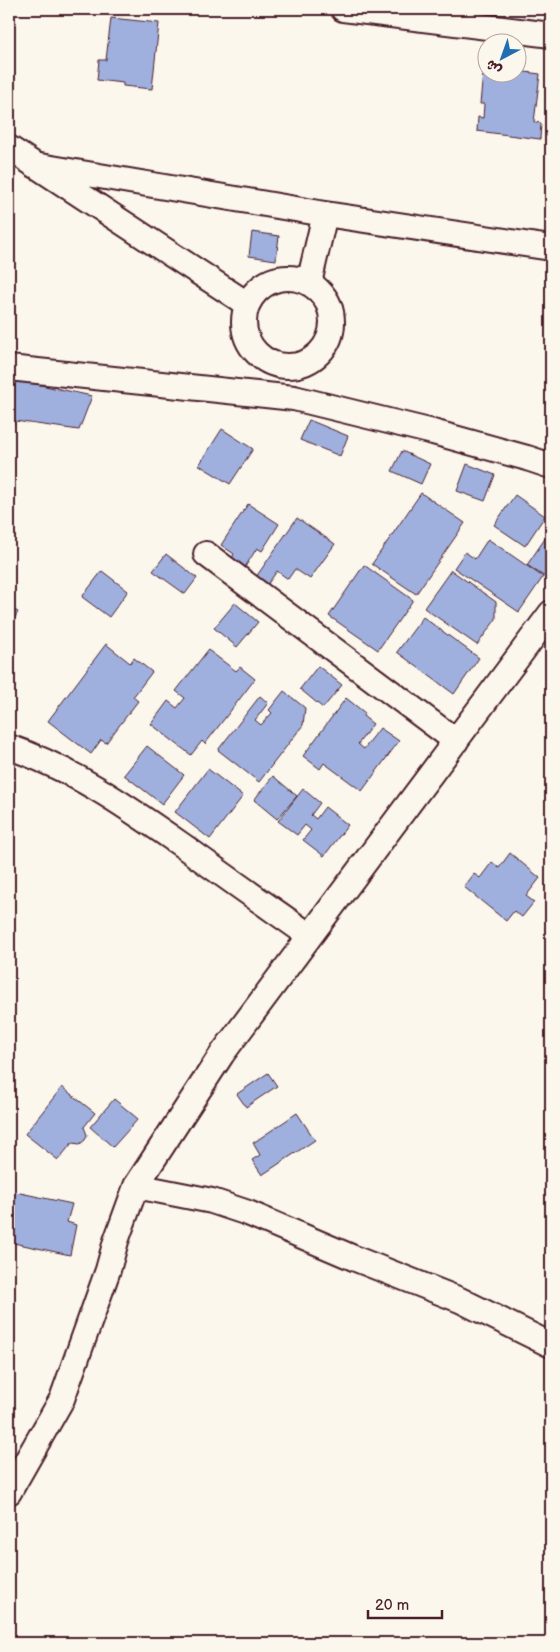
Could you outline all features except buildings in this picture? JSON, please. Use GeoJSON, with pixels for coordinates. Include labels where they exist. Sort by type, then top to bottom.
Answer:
{"type":"FeatureCollection","features":[{"type":"Feature","properties":{"kind":"street"},"geometry":{"type":"LineString","coordinates":[[343,9],[551,34]]}},
{"type":"Feature","properties":{"kind":"street"},"geometry":{"type":"LineString","coordinates":[[9,148],[247,304]]}},
{"type":"Feature","properties":{"kind":"street"},"geometry":{"type":"LineString","coordinates":[[34,165],[325,214],[551,248]]}},
{"type":"Feature","properties":{"kind":"street"},"geometry":{"type":"LineString","coordinates":[[309,284],[325,214]]}},
{"type":"Feature","properties":{"kind":"street"},"geometry":{"type":"LineString","coordinates":[[291,278],[309,284],[320,292],[328,303],[332,316],[332,330],[328,343],[320,354],[308,363],[295,367],[272,364],[253,350],[244,328],[247,304],[257,290],[273,280],[291,278]]}},
{"type":"Feature","properties":{"kind":"street"},"geometry":{"type":"LineString","coordinates":[[294,398],[295,367]]}},
{"type":"Feature","properties":{"kind":"street"},"geometry":{"type":"LineString","coordinates":[[9,368],[294,398],[550,461]]}},
{"type":"Feature","properties":{"kind":"street"},"geometry":{"type":"LineString","coordinates":[[206,554],[456,741]]}},
{"type":"Feature","properties":{"kind":"street"},"geometry":{"type":"LineString","coordinates":[[9,1492],[62,1399],[136,1186],[222,1054],[551,613]]}},
{"type":"Feature","properties":{"kind":"street"},"geometry":{"type":"LineString","coordinates":[[9,747],[29,754],[79,778],[127,806],[310,936]]}},
{"type":"Feature","properties":{"kind":"street"},"geometry":{"type":"LineString","coordinates":[[136,1186],[212,1201],[248,1213],[356,1259],[460,1300],[551,1345]]}}]}
